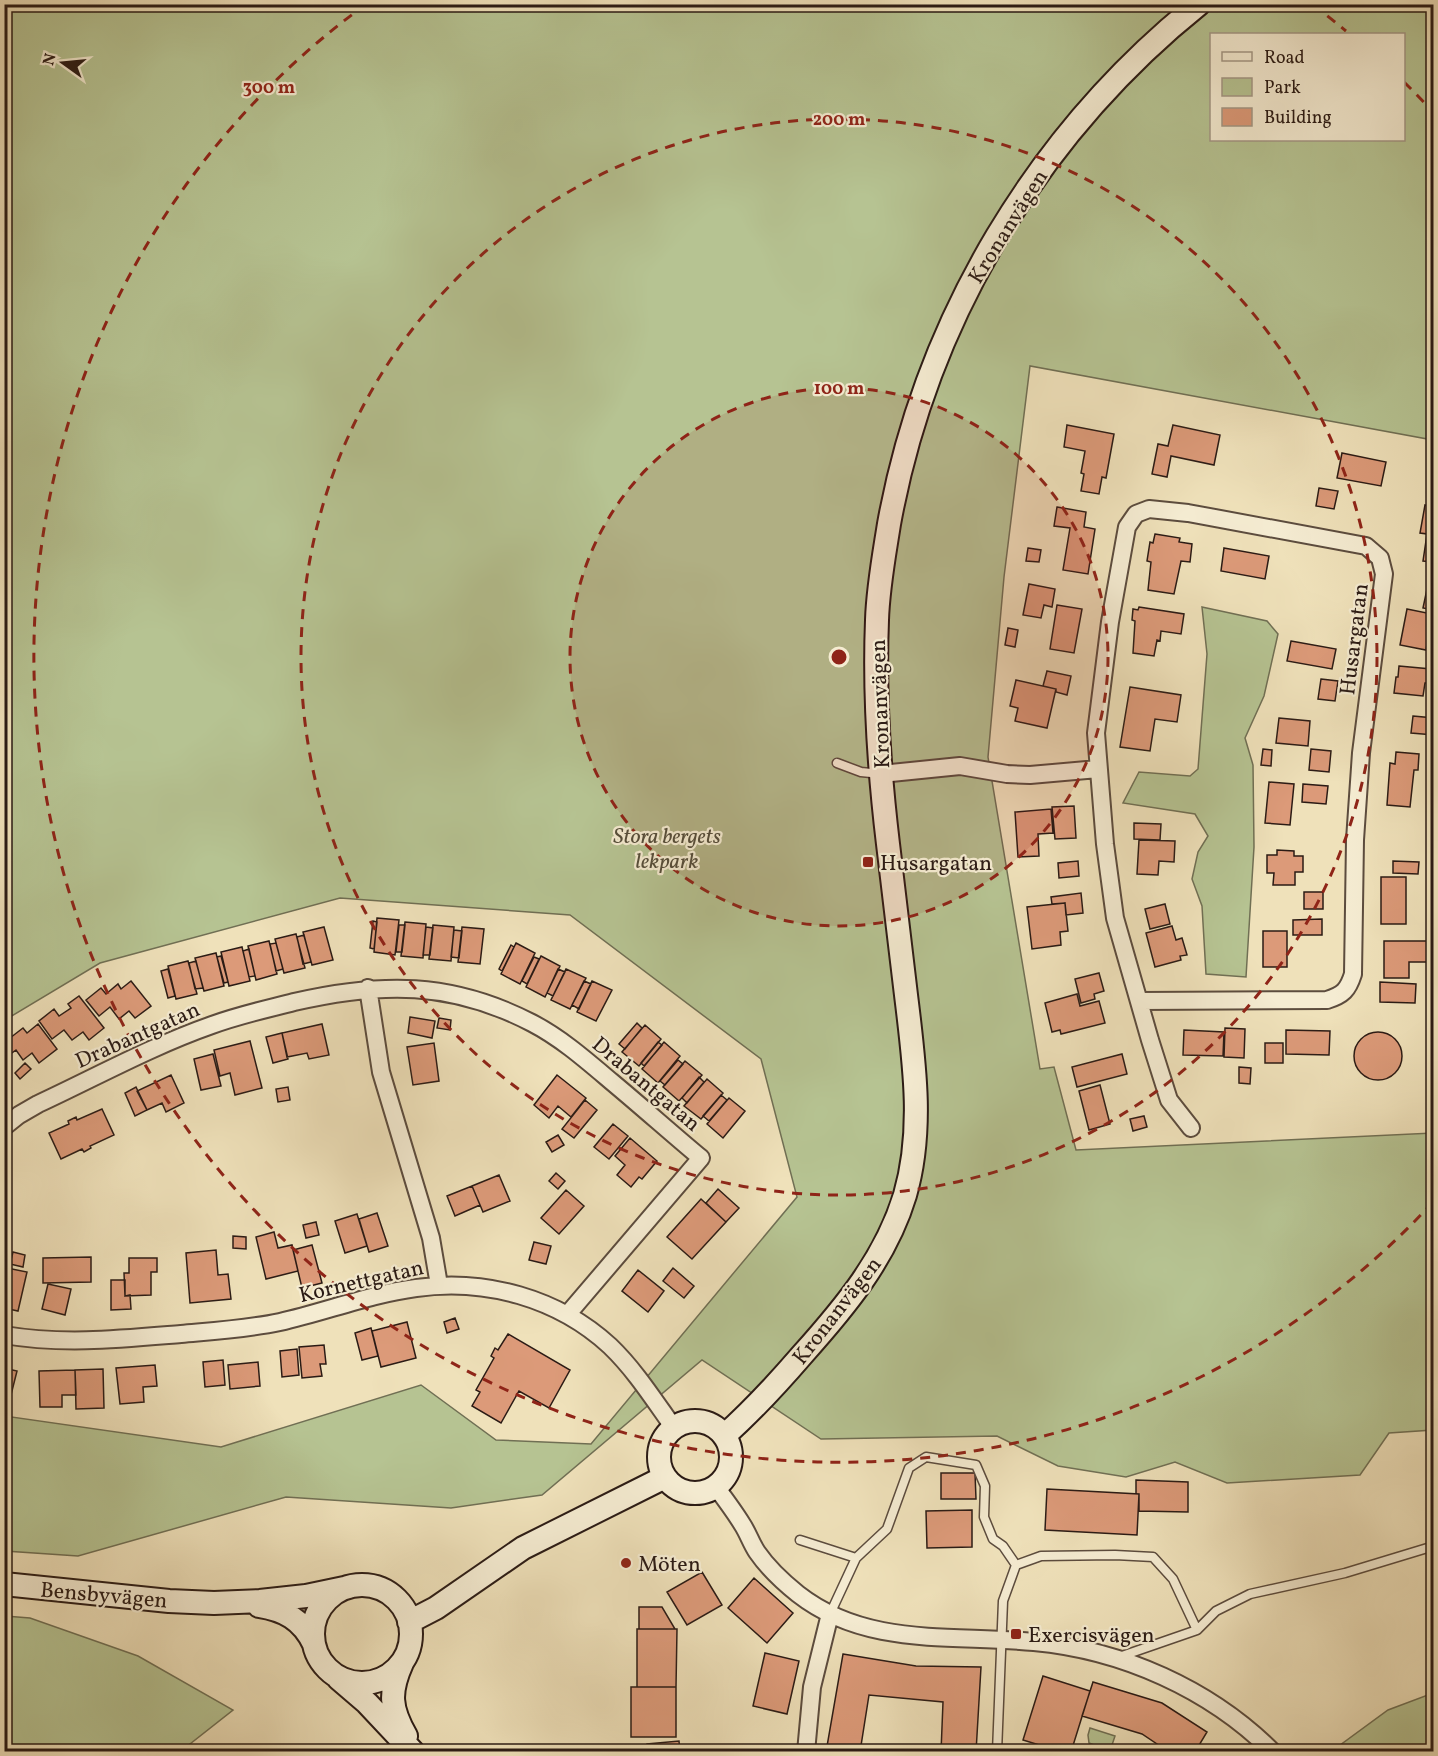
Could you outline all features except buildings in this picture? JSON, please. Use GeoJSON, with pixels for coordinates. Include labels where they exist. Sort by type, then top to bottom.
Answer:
{"type":"FeatureCollection","features":[{"type":"Feature","properties":{"kind":"street","name":"Kronanvägen"},"geometry":{"type":"LineString","coordinates":[[724,1436],[760,1403],[832,1322],[865,1278],[880,1255],[895,1224],[913,1164],[916,1114],[913,1064],[875,705],[877,616],[882,564],[906,448],[919,404],[942,343],[988,251],[1032,182],[1058,146],[1105,91],[1164,32],[1199,4]]}},
{"type":"Feature","properties":{"kind":"street","name":"Husargatan"},"geometry":{"type":"LineString","coordinates":[[1140,1001],[1327,1000],[1341,996],[1349,988],[1353,974],[1355,840],[1361,753],[1384,574],[1380,558],[1366,546],[1188,513],[1149,510],[1136,514],[1127,527],[1110,622],[1096,732],[1098,769],[1112,898],[1126,957],[1169,1100],[1191,1128]]}},
{"type":"Feature","properties":{"kind":"street"},"geometry":{"type":"LineString","coordinates":[[881,774],[960,766],[1007,774],[1030,775],[1098,769]]}},
{"type":"Feature","properties":{"kind":"street"},"geometry":{"type":"LineString","coordinates":[[368,988],[381,1072],[431,1238],[440,1285]]}},
{"type":"Feature","properties":{"kind":"street","name":"Drabantgatan"},"geometry":{"type":"LineString","coordinates":[[4,1127],[38,1104],[201,1029],[261,1010],[332,993],[368,988],[416,988],[478,1000],[533,1023],[551,1034],[584,1058],[701,1158],[567,1315]]}},
{"type":"Feature","properties":{"kind":"street","name":"Kornettgatan"},"geometry":{"type":"LineString","coordinates":[[4,1335],[55,1341],[101,1341],[236,1328],[279,1322],[394,1292],[440,1285],[472,1286],[508,1291],[538,1301],[567,1315],[591,1331],[636,1375],[674,1428]]}},
{"type":"Feature","properties":{"kind":"street"},"geometry":{"type":"LineString","coordinates":[[698,1421],[713,1426],[724,1436],[729,1444],[731,1460],[726,1476],[716,1487],[708,1491],[692,1493],[677,1489],[665,1477],[659,1463],[660,1447],[674,1428],[698,1421]]}},
{"type":"Feature","properties":{"kind":"street"},"geometry":{"type":"LineString","coordinates":[[410,1622],[436,1608],[523,1548],[665,1477]]}},
{"type":"Feature","properties":{"kind":"street"},"geometry":{"type":"LineString","coordinates":[[716,1487],[743,1526],[758,1554],[799,1594],[830,1614],[863,1628],[891,1634],[1051,1644],[1115,1658],[1156,1674],[1205,1699],[1250,1731],[1273,1752]]}},
{"type":"Feature","properties":{"kind":"street","name":"Bensbyvägen"},"geometry":{"type":"LineString","coordinates":[[4,1584],[169,1601],[258,1606],[280,1611],[301,1624],[314,1644]]}},
{"type":"Feature","properties":{"kind":"street"},"geometry":{"type":"LineString","coordinates":[[367,1585],[383,1590],[397,1599],[410,1622],[410,1647],[393,1687],[393,1705],[414,1752],[367,1703],[321,1662],[314,1644],[314,1621],[322,1606],[334,1593],[349,1587],[367,1585]]}},
{"type":"Feature","properties":{"kind":"street","name":"Bensbyvägen"},"geometry":{"type":"LineString","coordinates":[[204,1602],[261,1601],[306,1596],[349,1587]]}},
{"type":"Feature","properties":{"kind":"street"},"geometry":{"type":"LineString","coordinates":[[806,1752],[812,1687],[830,1614]]}},
{"type":"Feature","properties":{"kind":"street"},"geometry":{"type":"LineString","coordinates":[[333,1674],[349,1682],[374,1682],[390,1675],[403,1661]]}},
{"type":"Feature","properties":{"kind":"lane"},"geometry":{"type":"LineString","coordinates":[[837,763],[861,772],[881,774]]}},
{"type":"Feature","properties":{"kind":"lane"},"geometry":{"type":"LineString","coordinates":[[830,1614],[856,1558],[887,1529],[909,1468],[926,1456],[976,1465],[986,1486],[984,1517],[993,1539],[1003,1546],[1016,1565]]}},
{"type":"Feature","properties":{"kind":"lane"},"geometry":{"type":"LineString","coordinates":[[800,1540],[856,1558]]}},
{"type":"Feature","properties":{"kind":"lane"},"geometry":{"type":"LineString","coordinates":[[1115,1658],[1197,1630],[1216,1611],[1250,1594],[1345,1573],[1434,1546]]}},
{"type":"Feature","properties":{"kind":"lane"},"geometry":{"type":"LineString","coordinates":[[1016,1565],[1041,1556],[1154,1557],[1173,1579],[1197,1630]]}},
{"type":"Feature","properties":{"kind":"lane"},"geometry":{"type":"LineString","coordinates":[[997,1752],[1003,1601],[1016,1565]]}},
{"type":"Feature","properties":{"kind":"green space","name":"Stora bergets lekpark"},"geometry":{"type":"Polygon","coordinates":[[[4,5],[1433,5],[1433,440],[1030,366],[1004,577],[988,757],[1040,1069],[1054,1067],[1076,1150],[1433,1133],[1433,1430],[1389,1433],[1360,1475],[1227,1483],[1175,1462],[1126,1477],[1058,1466],[997,1436],[821,1439],[702,1360],[542,1495],[451,1508],[286,1497],[78,1556],[5,1551],[5,1416],[221,1447],[421,1385],[496,1440],[591,1444],[797,1197],[761,1059],[570,915],[340,898],[100,963],[5,1020],[4,5]]]}},
{"type":"Feature","properties":{"kind":"green space"},"geometry":{"type":"Polygon","coordinates":[[[1202,607],[1267,621],[1278,634],[1264,696],[1245,738],[1253,765],[1254,847],[1246,977],[1206,974],[1202,906],[1192,879],[1198,852],[1208,836],[1195,814],[1123,803],[1139,772],[1190,776],[1198,769],[1207,654],[1202,607]]]}},
{"type":"Feature","properties":{"kind":"green space"},"geometry":{"type":"Polygon","coordinates":[[[5,1616],[30,1618],[138,1656],[233,1710],[181,1751],[5,1751],[5,1616]]]}},
{"type":"Feature","properties":{"kind":"green space"},"geometry":{"type":"Polygon","coordinates":[[[1433,1693],[1433,1751],[1332,1751],[1388,1710],[1433,1693]]]}},
{"type":"Feature","properties":{"kind":"green space"},"geometry":{"type":"Polygon","coordinates":[[[1090,1728],[1115,1736],[1110,1751],[1089,1743],[1090,1728]]]}},
{"type":"Feature","properties":{"kind":"place","name":"Husargatan"},"geometry":{"type":"Point","coordinates":[868,862]}},
{"type":"Feature","properties":{"kind":"place","name":"Möten"},"geometry":{"type":"Point","coordinates":[626,1563]}},
{"type":"Feature","properties":{"kind":"place","name":"Exercisvägen"},"geometry":{"type":"Point","coordinates":[1016,1634]}}]}
